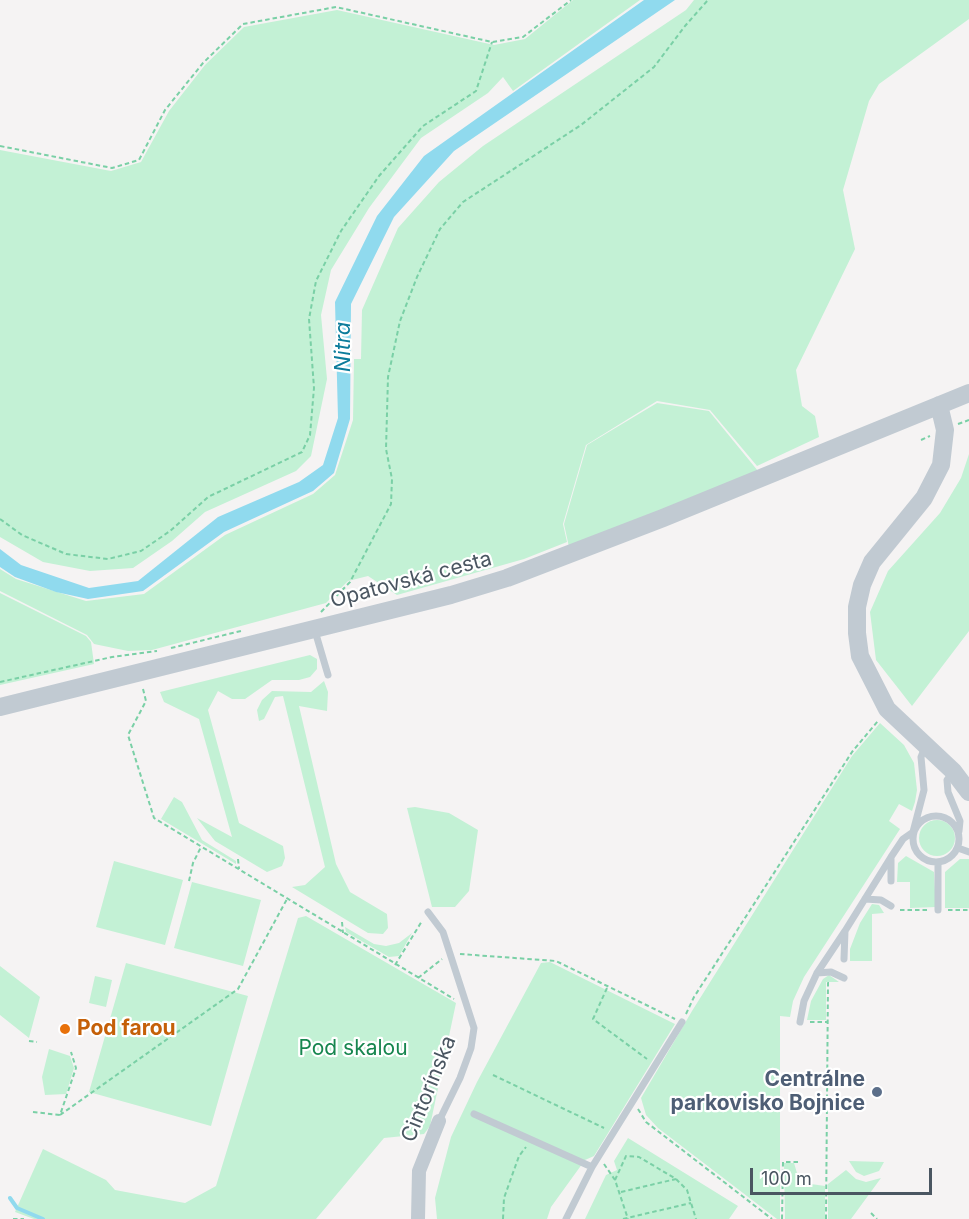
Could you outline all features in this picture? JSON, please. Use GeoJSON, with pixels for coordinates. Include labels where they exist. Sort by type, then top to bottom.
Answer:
{"type":"FeatureCollection","features":[{"type":"Feature","properties":{"kind":"street","name":"Opatovská cesta"},"geometry":{"type":"LineString","coordinates":[[0,707],[507,578],[969,393]]}},
{"type":"Feature","properties":{"kind":"street"},"geometry":{"type":"LineString","coordinates":[[939,405],[945,430],[941,465],[924,498],[872,562],[862,585],[857,607],[860,656],[871,682],[888,711],[968,786]]}},
{"type":"Feature","properties":{"kind":"street","name":"Cintorínska"},"geometry":{"type":"LineString","coordinates":[[418,1219],[420,1171],[439,1121]]}},
{"type":"Feature","properties":{"kind":"lane"},"geometry":{"type":"LineString","coordinates":[[314,628],[328,675]]}},
{"type":"Feature","properties":{"kind":"lane"},"geometry":{"type":"LineString","coordinates":[[926,745],[921,757],[924,790],[913,832],[915,850],[929,862],[947,861],[958,848],[960,821],[948,792],[947,780],[953,771]]}},
{"type":"Feature","properties":{"kind":"lane"},"geometry":{"type":"LineString","coordinates":[[801,1022],[804,1002],[817,973],[903,839],[913,832],[920,822],[930,816],[943,816],[953,823],[959,833]]}},
{"type":"Feature","properties":{"kind":"lane"},"geometry":{"type":"LineString","coordinates":[[958,848],[969,852]]}},
{"type":"Feature","properties":{"kind":"lane"},"geometry":{"type":"LineString","coordinates":[[891,858],[891,881]]}},
{"type":"Feature","properties":{"kind":"lane"},"geometry":{"type":"LineString","coordinates":[[938,863],[938,910]]}},
{"type":"Feature","properties":{"kind":"lane"},"geometry":{"type":"LineString","coordinates":[[865,899],[880,900],[891,908]]}},
{"type":"Feature","properties":{"kind":"lane","name":"Cintorínska"},"geometry":{"type":"LineString","coordinates":[[428,912],[443,932],[470,1008],[474,1028],[471,1048],[439,1121]]}},
{"type":"Feature","properties":{"kind":"lane"},"geometry":{"type":"LineString","coordinates":[[844,959],[845,931]]}},
{"type":"Feature","properties":{"kind":"lane"},"geometry":{"type":"LineString","coordinates":[[817,973],[831,972],[844,978]]}},
{"type":"Feature","properties":{"kind":"lane"},"geometry":{"type":"LineString","coordinates":[[566,1219],[592,1167],[682,1022]]}},
{"type":"Feature","properties":{"kind":"lane"},"geometry":{"type":"LineString","coordinates":[[474,1114],[592,1167]]}},
{"type":"Feature","properties":{"kind":"path"},"geometry":{"type":"LineString","coordinates":[[0,146],[112,168],[140,160],[165,110],[203,63],[243,24],[336,7],[492,42],[523,37],[571,0]]}},
{"type":"Feature","properties":{"kind":"path"},"geometry":{"type":"LineString","coordinates":[[314,628],[322,609],[350,582],[391,504],[392,479],[386,449],[388,377],[400,321],[417,277],[440,229],[463,202],[581,125],[654,67],[684,26],[708,0]]}},
{"type":"Feature","properties":{"kind":"path"},"geometry":{"type":"LineString","coordinates":[[0,519],[22,535],[66,554],[108,559],[141,551],[170,531],[208,497],[302,452],[310,435],[313,400],[309,318],[316,280],[341,231],[379,176],[423,126],[476,91],[492,42]]}},
{"type":"Feature","properties":{"kind":"path"},"geometry":{"type":"LineString","coordinates":[[0,682],[111,657],[158,651]]}},
{"type":"Feature","properties":{"kind":"path"},"geometry":{"type":"LineString","coordinates":[[143,689],[146,701],[128,735],[154,818],[470,1008]]}},
{"type":"Feature","properties":{"kind":"path"},"geometry":{"type":"LineString","coordinates":[[418,978],[450,953],[556,961],[682,1022],[694,997],[852,752],[888,711]]}},
{"type":"Feature","properties":{"kind":"path"},"geometry":{"type":"LineString","coordinates":[[189,881],[193,863],[201,847]]}},
{"type":"Feature","properties":{"kind":"path"},"geometry":{"type":"LineString","coordinates":[[238,859],[239,870]]}},
{"type":"Feature","properties":{"kind":"path"},"geometry":{"type":"LineString","coordinates":[[33,1112],[60,1115],[238,989],[287,898]]}},
{"type":"Feature","properties":{"kind":"path"},"geometry":{"type":"LineString","coordinates":[[891,908],[921,910]]}},
{"type":"Feature","properties":{"kind":"path"},"geometry":{"type":"LineString","coordinates":[[958,910],[969,910]]}},
{"type":"Feature","properties":{"kind":"path"},"geometry":{"type":"LineString","coordinates":[[395,964],[428,912]]}},
{"type":"Feature","properties":{"kind":"path"},"geometry":{"type":"LineString","coordinates":[[342,922],[343,933]]}},
{"type":"Feature","properties":{"kind":"path"},"geometry":{"type":"LineString","coordinates":[[826,1219],[828,983],[836,983]]}},
{"type":"Feature","properties":{"kind":"path"},"geometry":{"type":"LineString","coordinates":[[608,986],[593,1019],[647,1059]]}},
{"type":"Feature","properties":{"kind":"path"},"geometry":{"type":"LineString","coordinates":[[28,1041],[37,1042]]}},
{"type":"Feature","properties":{"kind":"path"},"geometry":{"type":"LineString","coordinates":[[60,1115],[76,1068],[71,1052]]}},
{"type":"Feature","properties":{"kind":"path"},"geometry":{"type":"LineString","coordinates":[[493,1075],[606,1129]]}},
{"type":"Feature","properties":{"kind":"path"},"geometry":{"type":"LineString","coordinates":[[633,1102],[646,1122],[772,1219]]}},
{"type":"Feature","properties":{"kind":"path"},"geometry":{"type":"LineString","coordinates":[[503,1219],[504,1198],[519,1156],[528,1144]]}},
{"type":"Feature","properties":{"kind":"path"},"geometry":{"type":"LineString","coordinates":[[615,1180],[626,1156],[639,1158],[676,1179],[687,1190],[696,1219]]}},
{"type":"Feature","properties":{"kind":"path"},"geometry":{"type":"LineString","coordinates":[[599,1157],[615,1180],[626,1219],[691,1203]]}},
{"type":"Feature","properties":{"kind":"path"},"geometry":{"type":"LineString","coordinates":[[782,1219],[783,1162],[800,1162]]}},
{"type":"Feature","properties":{"kind":"path"},"geometry":{"type":"LineString","coordinates":[[620,1192],[676,1179]]}},
{"type":"Feature","properties":{"kind":"path"},"geometry":{"type":"LineString","coordinates":[[871,1212],[876,1219]]}},
{"type":"Feature","properties":{"kind":"path"},"geometry":{"type":"LineString","coordinates":[[13,1219],[24,1219]]}},
{"type":"Feature","properties":{"kind":"green space"},"geometry":{"type":"Polygon","coordinates":[[[573,0],[640,0],[513,91],[503,77],[488,93],[421,138],[369,208],[331,270],[321,315],[327,379],[311,456],[296,471],[205,512],[172,541],[133,568],[90,571],[43,562],[0,537],[0,150],[111,171],[141,162],[169,111],[205,65],[244,27],[337,10],[494,45],[525,39],[573,0]]]}},
{"type":"Feature","properties":{"kind":"green space"},"geometry":{"type":"Polygon","coordinates":[[[694,0],[969,0],[969,19],[879,84],[869,101],[843,190],[855,249],[796,370],[802,406],[815,416],[819,437],[757,466],[710,410],[657,401],[586,445],[563,524],[567,542],[524,559],[397,595],[368,576],[348,581],[326,603],[152,650],[128,651],[94,644],[87,635],[0,591],[0,569],[16,579],[86,601],[144,594],[225,535],[313,494],[335,475],[353,420],[354,359],[361,359],[362,310],[398,228],[439,182],[483,146],[686,10],[694,0]]]}},
{"type":"Feature","properties":{"kind":"green space"},"geometry":{"type":"Polygon","coordinates":[[[657,403],[709,411],[758,471],[569,547],[564,524],[587,445],[657,403]]]}},
{"type":"Feature","properties":{"kind":"green space"},"geometry":{"type":"Polygon","coordinates":[[[969,454],[969,631],[912,706],[876,660],[870,612],[888,571],[940,513],[961,478],[969,454]]]}},
{"type":"Feature","properties":{"kind":"green space"},"geometry":{"type":"Polygon","coordinates":[[[0,593],[86,636],[91,642],[94,664],[0,685],[0,593]]]}},
{"type":"Feature","properties":{"kind":"green space"},"geometry":{"type":"Polygon","coordinates":[[[310,655],[317,659],[317,669],[310,677],[299,680],[272,680],[245,699],[232,699],[218,691],[208,710],[239,823],[283,846],[285,858],[282,866],[267,872],[215,841],[197,818],[232,837],[199,719],[164,702],[160,692],[310,655]]]}},
{"type":"Feature","properties":{"kind":"green space"},"geometry":{"type":"Polygon","coordinates":[[[324,681],[328,692],[327,711],[299,706],[336,864],[350,892],[387,914],[388,928],[383,934],[368,933],[292,887],[305,885],[325,867],[283,696],[275,697],[264,719],[259,721],[257,710],[262,700],[272,691],[311,692],[324,681]]]}},
{"type":"Feature","properties":{"kind":"green space"},"geometry":{"type":"Polygon","coordinates":[[[880,723],[904,745],[914,763],[917,790],[915,802],[912,811],[899,804],[889,821],[900,829],[804,977],[793,1001],[790,1017],[780,1016],[780,1219],[777,1219],[658,1128],[646,1115],[641,1098],[692,1011],[852,756],[880,723]]]}},
{"type":"Feature","properties":{"kind":"green space"},"geometry":{"type":"Polygon","coordinates":[[[174,797],[182,802],[202,840],[236,861],[236,864],[161,819],[174,797]]]}},
{"type":"Feature","properties":{"kind":"green space"},"geometry":{"type":"Polygon","coordinates":[[[415,807],[449,813],[478,830],[469,891],[455,907],[432,907],[407,808],[415,807]]]}},
{"type":"Feature","properties":{"kind":"green space"},"geometry":{"type":"Polygon","coordinates":[[[937,820],[950,825],[955,838],[950,851],[937,856],[924,851],[919,838],[924,825],[937,820]]]}},
{"type":"Feature","properties":{"kind":"green space"},"geometry":{"type":"Polygon","coordinates":[[[906,856],[934,872],[936,907],[910,908],[910,882],[897,882],[898,863],[906,856]]]}},
{"type":"Feature","properties":{"kind":"green space"},"geometry":{"type":"Polygon","coordinates":[[[960,859],[969,859],[969,908],[945,908],[945,872],[960,859]]]}},
{"type":"Feature","properties":{"kind":"green space"},"geometry":{"type":"Polygon","coordinates":[[[114,861],[183,880],[165,945],[96,927],[114,861]]]}},
{"type":"Feature","properties":{"kind":"green space"},"geometry":{"type":"Polygon","coordinates":[[[192,882],[261,900],[243,966],[174,948],[192,882]]]}},
{"type":"Feature","properties":{"kind":"green space"},"geometry":{"type":"Polygon","coordinates":[[[872,904],[879,905],[884,913],[872,914],[872,961],[850,961],[850,949],[860,923],[872,904]]]}},
{"type":"Feature","properties":{"kind":"green space","name":"Pod skalou"},"geometry":{"type":"Polygon","coordinates":[[[306,916],[456,1003],[430,1126],[424,1134],[384,1138],[316,1219],[34,1219],[15,1212],[43,1149],[106,1180],[115,1190],[185,1203],[216,1186],[298,918],[306,916]]]}},
{"type":"Feature","properties":{"kind":"green space"},"geometry":{"type":"Polygon","coordinates":[[[345,927],[374,944],[386,946],[399,943],[412,933],[399,956],[389,957],[346,932],[345,927]]]}},
{"type":"Feature","properties":{"kind":"green space"},"geometry":{"type":"Polygon","coordinates":[[[550,962],[675,1024],[594,1156],[585,1160],[551,1207],[547,1219],[437,1219],[435,1198],[451,1137],[477,1082],[541,963],[550,962]]]}},
{"type":"Feature","properties":{"kind":"green space"},"geometry":{"type":"Polygon","coordinates":[[[126,963],[248,996],[211,1126],[89,1092],[126,963]]]}},
{"type":"Feature","properties":{"kind":"green space"},"geometry":{"type":"Polygon","coordinates":[[[0,966],[40,997],[29,1038],[0,1015],[0,966]]]}},
{"type":"Feature","properties":{"kind":"green space"},"geometry":{"type":"Polygon","coordinates":[[[829,975],[839,982],[826,982],[826,1020],[807,1020],[811,1001],[823,979],[829,975]]]}},
{"type":"Feature","properties":{"kind":"green space"},"geometry":{"type":"Polygon","coordinates":[[[95,976],[112,980],[106,1007],[89,1003],[95,976]]]}},
{"type":"Feature","properties":{"kind":"green space"},"geometry":{"type":"Polygon","coordinates":[[[49,1049],[70,1056],[74,1068],[66,1094],[45,1095],[42,1077],[49,1049]]]}},
{"type":"Feature","properties":{"kind":"green space"},"geometry":{"type":"Polygon","coordinates":[[[628,1138],[738,1206],[729,1219],[585,1219],[606,1175],[617,1170],[614,1161],[628,1138]]]}},
{"type":"Feature","properties":{"kind":"green space"},"geometry":{"type":"Polygon","coordinates":[[[849,1161],[884,1162],[879,1171],[864,1176],[856,1172],[849,1161]]]}},
{"type":"Feature","properties":{"kind":"green space"},"geometry":{"type":"Polygon","coordinates":[[[784,1163],[794,1163],[797,1173],[811,1184],[825,1186],[825,1219],[785,1219],[784,1163]]]}},
{"type":"Feature","properties":{"kind":"green space"},"geometry":{"type":"Polygon","coordinates":[[[846,1170],[856,1179],[866,1182],[881,1178],[851,1219],[828,1219],[828,1184],[846,1170]]]}},
{"type":"Feature","properties":{"kind":"water","name":"Nitra"},"geometry":{"type":"Polygon","coordinates":[[[644,0],[675,0],[454,151],[394,217],[351,304],[350,419],[334,473],[313,491],[224,532],[143,591],[88,599],[56,592],[15,577],[0,567],[0,549],[21,565],[89,588],[138,581],[218,517],[299,482],[323,465],[338,418],[335,302],[377,216],[424,156],[644,0]]]}},
{"type":"Feature","properties":{"kind":"waterway"},"geometry":{"type":"LineString","coordinates":[[10,1198],[17,1208],[43,1219]]}},
{"type":"Feature","properties":{"kind":"place","name":"Pod farou"},"geometry":{"type":"Point","coordinates":[65,1029]}},
{"type":"Feature","properties":{"kind":"place","name":"Centrálne parkovisko Bojnice"},"geometry":{"type":"Point","coordinates":[877,1092]}}]}
